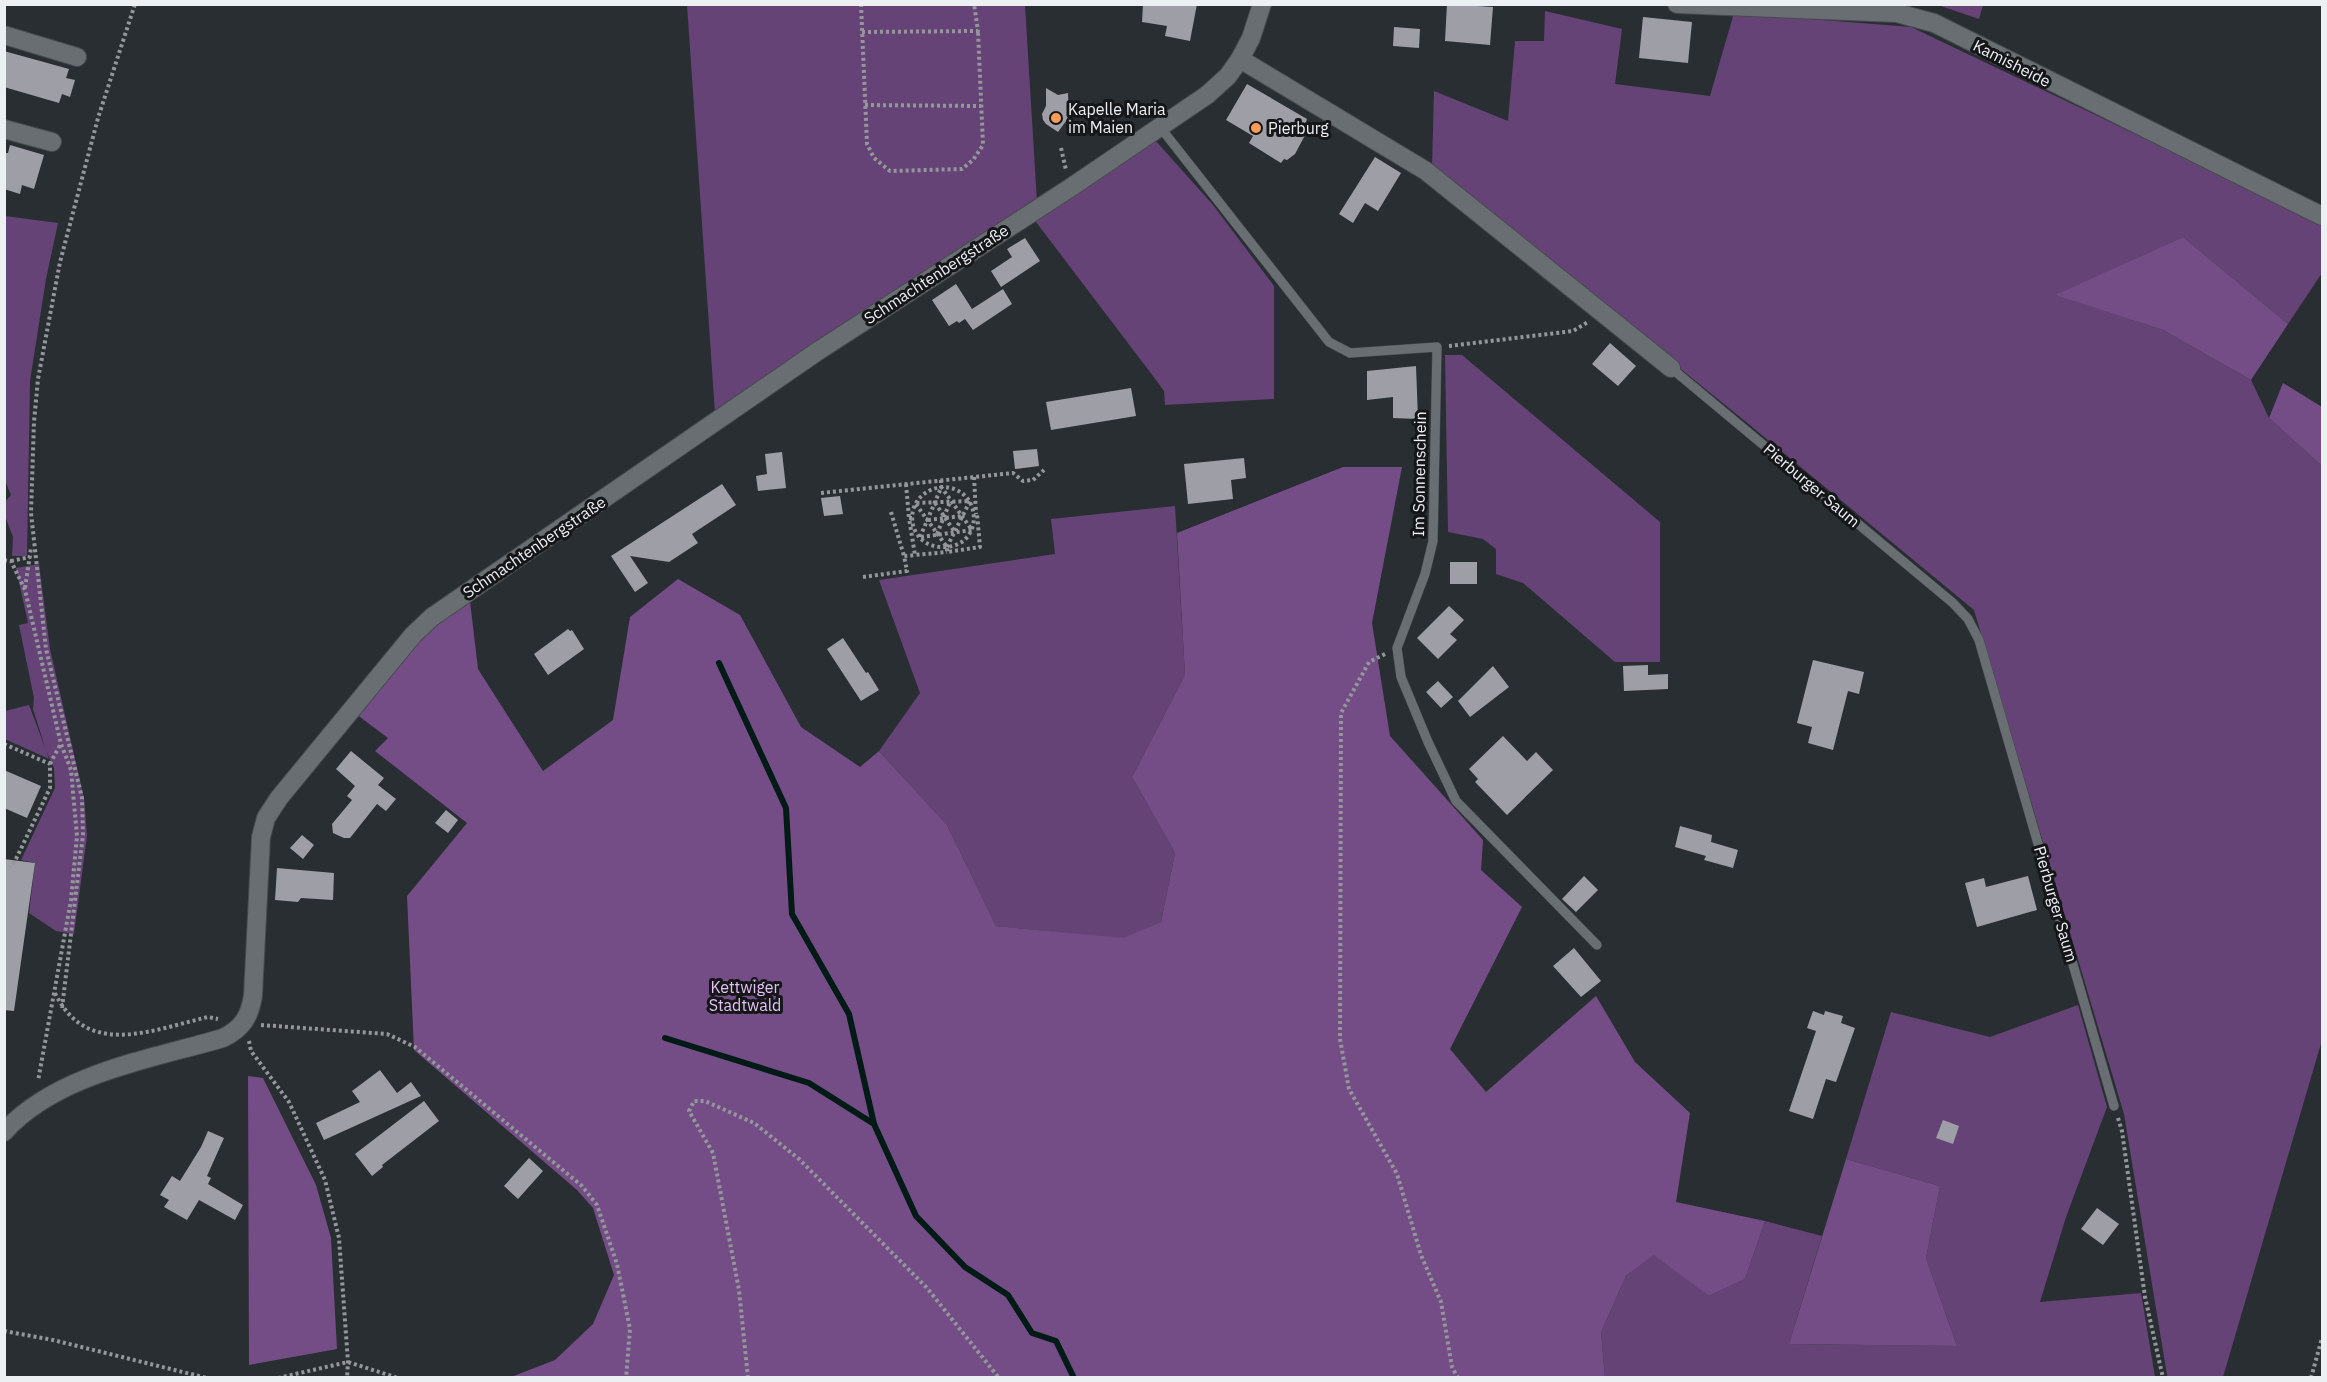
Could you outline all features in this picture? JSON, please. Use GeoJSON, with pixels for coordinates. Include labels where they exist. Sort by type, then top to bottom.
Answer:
{"type":"FeatureCollection","features":[{"type":"Feature","properties":{"kind":"street","name":"Schmachtenbergstraße"},"geometry":{"type":"LineString","coordinates":[[243,1023],[250,1013],[253,995],[261,837],[266,818],[279,798],[413,634],[432,617],[818,351],[1207,95],[1228,76],[1240,59],[1251,38],[1262,4]]}},
{"type":"Feature","properties":{"kind":"street","name":"Kamisheide"},"geometry":{"type":"LineString","coordinates":[[1677,4],[1897,13],[1934,23],[2322,216]]}},
{"type":"Feature","properties":{"kind":"street"},"geometry":{"type":"LineString","coordinates":[[4,35],[77,57]]}},
{"type":"Feature","properties":{"kind":"street","name":"Pierburger Saum"},"geometry":{"type":"LineString","coordinates":[[1240,59],[1426,171],[1671,368]]}},
{"type":"Feature","properties":{"kind":"street"},"geometry":{"type":"LineString","coordinates":[[4,129],[52,142]]}},
{"type":"Feature","properties":{"kind":"street"},"geometry":{"type":"LineString","coordinates":[[4,1132],[34,1105],[68,1087],[110,1070],[223,1038],[234,1033],[243,1023]]}},
{"type":"Feature","properties":{"kind":"lane"},"geometry":{"type":"LineString","coordinates":[[1160,127],[1329,342],[1350,353],[1437,347]]}},
{"type":"Feature","properties":{"kind":"lane","name":"Im Sonnenschein"},"geometry":{"type":"LineString","coordinates":[[1437,347],[1433,541],[1425,574],[1397,648],[1401,677],[1456,801],[1598,945]]}},
{"type":"Feature","properties":{"kind":"lane","name":"Pierburger Saum"},"geometry":{"type":"LineString","coordinates":[[1671,368],[1953,603],[1968,619],[1979,640],[2114,1106]]}},
{"type":"Feature","properties":{"kind":"path"},"geometry":{"type":"LineString","coordinates":[[62,1008],[83,835],[81,798],[46,649],[32,542],[34,422],[48,322],[60,262],[98,118],[135,4]]}},
{"type":"Feature","properties":{"kind":"path"},"geometry":{"type":"LineString","coordinates":[[861,4],[867,144],[874,158],[890,171],[962,169],[973,160],[983,145],[978,31],[974,4]]}},
{"type":"Feature","properties":{"kind":"path"},"geometry":{"type":"LineString","coordinates":[[862,32],[978,31]]}},
{"type":"Feature","properties":{"kind":"path"},"geometry":{"type":"LineString","coordinates":[[865,105],[981,106]]}},
{"type":"Feature","properties":{"kind":"path"},"geometry":{"type":"LineString","coordinates":[[1437,347],[1573,332],[1601,313]]}},
{"type":"Feature","properties":{"kind":"path"},"geometry":{"type":"LineString","coordinates":[[821,493],[1013,473],[1023,481],[1033,480],[1044,470]]}},
{"type":"Feature","properties":{"kind":"path"},"geometry":{"type":"LineString","coordinates":[[904,556],[947,549],[980,548],[975,514],[974,477]]}},
{"type":"Feature","properties":{"kind":"path"},"geometry":{"type":"LineString","coordinates":[[920,537],[941,487],[941,480]]}},
{"type":"Feature","properties":{"kind":"path"},"geometry":{"type":"LineString","coordinates":[[906,484],[915,555]]}},
{"type":"Feature","properties":{"kind":"path"},"geometry":{"type":"LineString","coordinates":[[941,487],[972,530]]}},
{"type":"Feature","properties":{"kind":"path"},"geometry":{"type":"LineString","coordinates":[[952,487],[970,501],[975,514],[972,530],[963,541],[947,549],[936,547],[920,537],[913,525],[911,518],[915,503],[931,489],[952,487]]}},
{"type":"Feature","properties":{"kind":"path"},"geometry":{"type":"LineString","coordinates":[[915,503],[970,501]]}},
{"type":"Feature","properties":{"kind":"path"},"geometry":{"type":"LineString","coordinates":[[947,549],[970,501]]}},
{"type":"Feature","properties":{"kind":"path"},"geometry":{"type":"LineString","coordinates":[[935,502],[955,532]]}},
{"type":"Feature","properties":{"kind":"path"},"geometry":{"type":"LineString","coordinates":[[937,535],[950,502]]}},
{"type":"Feature","properties":{"kind":"path"},"geometry":{"type":"LineString","coordinates":[[915,503],[947,549]]}},
{"type":"Feature","properties":{"kind":"path"},"geometry":{"type":"LineString","coordinates":[[863,577],[907,571],[891,512]]}},
{"type":"Feature","properties":{"kind":"path"},"geometry":{"type":"LineString","coordinates":[[927,520],[945,516],[962,516]]}},
{"type":"Feature","properties":{"kind":"path"},"geometry":{"type":"LineString","coordinates":[[920,537],[972,530]]}},
{"type":"Feature","properties":{"kind":"path"},"geometry":{"type":"LineString","coordinates":[[25,590],[32,542]]}},
{"type":"Feature","properties":{"kind":"path"},"geometry":{"type":"LineString","coordinates":[[4,560],[12,561],[30,557]]}},
{"type":"Feature","properties":{"kind":"path"},"geometry":{"type":"LineString","coordinates":[[12,561],[25,590],[61,744],[71,770],[77,836],[72,900],[34,1105]]}},
{"type":"Feature","properties":{"kind":"path"},"geometry":{"type":"LineString","coordinates":[[1397,648],[1369,662],[1341,713],[1340,1039],[1349,1089],[1397,1174],[1421,1255],[1441,1302],[1452,1367],[1458,1377]]}},
{"type":"Feature","properties":{"kind":"path"},"geometry":{"type":"LineString","coordinates":[[4,744],[50,764]]}},
{"type":"Feature","properties":{"kind":"path"},"geometry":{"type":"LineString","coordinates":[[10,867],[50,788],[50,764],[61,744]]}},
{"type":"Feature","properties":{"kind":"path"},"geometry":{"type":"LineString","coordinates":[[55,993],[62,1008],[81,1026],[98,1033],[118,1036],[208,1017],[243,1023],[387,1035],[415,1047],[582,1186],[597,1205],[617,1264],[630,1329],[626,1377]]}},
{"type":"Feature","properties":{"kind":"path"},"geometry":{"type":"LineString","coordinates":[[243,1023],[251,1051],[289,1102],[325,1179],[339,1238],[348,1362],[347,1377]]}},
{"type":"Feature","properties":{"kind":"path"},"geometry":{"type":"LineString","coordinates":[[748,1377],[739,1290],[713,1153],[690,1111],[694,1101],[705,1101],[754,1123],[799,1159],[927,1288],[999,1377]]}},
{"type":"Feature","properties":{"kind":"path"},"geometry":{"type":"LineString","coordinates":[[2114,1106],[2122,1131],[2145,1297],[2163,1377]]}},
{"type":"Feature","properties":{"kind":"path"},"geometry":{"type":"LineString","coordinates":[[4,1331],[53,1340],[207,1377]]}},
{"type":"Feature","properties":{"kind":"path"},"geometry":{"type":"LineString","coordinates":[[2311,1377],[2322,1338]]}},
{"type":"Feature","properties":{"kind":"path"},"geometry":{"type":"LineString","coordinates":[[278,1377],[348,1362],[398,1377]]}},
{"type":"Feature","properties":{"kind":"shaded area"},"geometry":{"type":"Polygon","coordinates":[[[687,5],[1025,5],[1037,202],[715,413],[687,5]]]}},
{"type":"Feature","properties":{"kind":"shaded area"},"geometry":{"type":"Polygon","coordinates":[[[1938,5],[1983,5],[1979,19],[1938,5]]]}},
{"type":"Feature","properties":{"kind":"shaded area"},"geometry":{"type":"Polygon","coordinates":[[[1545,11],[1622,29],[1615,84],[1710,96],[1734,13],[1911,27],[2322,223],[2322,273],[2288,324],[2183,237],[2056,295],[2163,330],[2251,380],[2269,418],[2322,466],[2322,1040],[2223,1377],[2168,1378],[2167,1375],[2124,1114],[1974,610],[1432,168],[1434,91],[1508,121],[1515,41],[1544,41],[1545,11]]]}},
{"type":"Feature","properties":{"kind":"shaded area"},"geometry":{"type":"Polygon","coordinates":[[[1155,140],[1213,205],[1274,286],[1274,399],[1165,405],[1164,391],[1033,218],[1155,140]]]}},
{"type":"Feature","properties":{"kind":"shaded area"},"geometry":{"type":"Polygon","coordinates":[[[5,216],[58,223],[46,279],[30,381],[27,556],[12,556],[13,537],[5,516],[5,502],[11,495],[4,478],[5,216]]]}},
{"type":"Feature","properties":{"kind":"shaded area"},"geometry":{"type":"Polygon","coordinates":[[[1445,355],[1462,355],[1660,522],[1660,662],[1615,662],[1523,583],[1496,574],[1496,549],[1483,539],[1448,532],[1445,355]]]}},
{"type":"Feature","properties":{"kind":"shaded area"},"geometry":{"type":"Polygon","coordinates":[[[1175,506],[1185,675],[1132,777],[1175,853],[1161,922],[1123,939],[996,926],[947,825],[879,751],[920,693],[879,580],[1055,554],[1051,519],[1175,506]]]}},
{"type":"Feature","properties":{"kind":"shaded area"},"geometry":{"type":"Polygon","coordinates":[[[39,564],[50,649],[84,798],[87,836],[74,934],[56,931],[29,913],[35,863],[21,860],[55,788],[54,768],[33,709],[34,698],[19,625],[28,623],[16,568],[39,564]]]}},
{"type":"Feature","properties":{"kind":"shaded area"},"geometry":{"type":"Polygon","coordinates":[[[29,705],[49,759],[5,739],[5,711],[29,705]]]}},
{"type":"Feature","properties":{"kind":"shaded area"},"geometry":{"type":"Polygon","coordinates":[[[2078,1005],[2107,1107],[2066,1217],[2040,1302],[2141,1293],[2155,1377],[1605,1377],[1601,1332],[1626,1276],[1655,1254],[1709,1296],[1745,1279],[1765,1221],[1822,1236],[1789,1344],[1957,1346],[1926,1258],[1940,1186],[1846,1159],[1891,1012],[1990,1037],[2078,1005]]]}},
{"type":"Feature","properties":{"kind":"green space"},"geometry":{"type":"Polygon","coordinates":[[[2183,237],[2288,324],[2251,380],[2163,330],[2055,295],[2183,237]]]}},
{"type":"Feature","properties":{"kind":"green space"},"geometry":{"type":"Polygon","coordinates":[[[2283,383],[2322,407],[2322,466],[2269,418],[2283,383]]]}},
{"type":"Feature","properties":{"kind":"green space","name":"Kettwiger Stadtwald"},"geometry":{"type":"Polygon","coordinates":[[[1343,467],[1402,467],[1372,623],[1390,736],[1483,840],[1481,870],[1522,907],[1450,1049],[1486,1092],[1596,996],[1635,1062],[1690,1113],[1676,1202],[1765,1221],[1745,1279],[1709,1296],[1654,1255],[1626,1276],[1601,1332],[1605,1377],[511,1377],[555,1360],[593,1324],[614,1275],[593,1208],[577,1190],[414,1050],[407,896],[467,823],[375,751],[388,738],[356,714],[419,637],[470,601],[478,669],[543,771],[613,720],[630,617],[678,579],[740,615],[801,727],[860,767],[879,751],[947,825],[996,926],[1123,938],[1161,922],[1175,853],[1132,777],[1185,675],[1177,533],[1343,467]]]}},
{"type":"Feature","properties":{"kind":"green space"},"geometry":{"type":"Polygon","coordinates":[[[248,1076],[263,1078],[316,1185],[331,1238],[337,1349],[249,1365],[248,1076]]]}},
{"type":"Feature","properties":{"kind":"green space"},"geometry":{"type":"Polygon","coordinates":[[[1846,1159],[1940,1186],[1926,1258],[1957,1346],[1789,1344],[1846,1159]]]}},
{"type":"Feature","properties":{"kind":"building"},"geometry":{"type":"Polygon","coordinates":[[[1143,4],[1197,4],[1190,41],[1165,36],[1167,26],[1142,22],[1143,4]]]}},
{"type":"Feature","properties":{"kind":"building"},"geometry":{"type":"Polygon","coordinates":[[[1447,4],[1493,7],[1490,45],[1445,41],[1447,4]]]}},
{"type":"Feature","properties":{"kind":"building"},"geometry":{"type":"Polygon","coordinates":[[[1643,17],[1692,22],[1688,63],[1639,58],[1643,17]]]}},
{"type":"Feature","properties":{"kind":"building"},"geometry":{"type":"Polygon","coordinates":[[[1394,27],[1420,29],[1419,48],[1393,46],[1394,27]]]}},
{"type":"Feature","properties":{"kind":"building"},"geometry":{"type":"Polygon","coordinates":[[[4,51],[69,69],[66,78],[75,80],[70,97],[62,94],[59,103],[4,87],[4,51]]]}},
{"type":"Feature","properties":{"kind":"building"},"geometry":{"type":"Polygon","coordinates":[[[1247,84],[1307,119],[1306,122],[1311,124],[1295,154],[1281,163],[1249,143],[1253,136],[1226,120],[1247,84]]]}},
{"type":"Feature","properties":{"kind":"building","name":"Kapelle Maria im Maien"},"geometry":{"type":"Polygon","coordinates":[[[1046,88],[1058,95],[1068,93],[1069,117],[1058,132],[1043,120],[1046,88]]]}},
{"type":"Feature","properties":{"kind":"building"},"geometry":{"type":"Polygon","coordinates":[[[10,145],[44,155],[34,189],[22,185],[20,194],[4,189],[4,153],[8,153],[10,145]]]}},
{"type":"Feature","properties":{"kind":"building"},"geometry":{"type":"Polygon","coordinates":[[[1375,157],[1401,173],[1378,211],[1365,203],[1353,223],[1339,214],[1375,157]]]}},
{"type":"Feature","properties":{"kind":"building"},"geometry":{"type":"Polygon","coordinates":[[[1025,238],[1040,261],[1001,287],[991,271],[1012,257],[1007,249],[1025,238]]]}},
{"type":"Feature","properties":{"kind":"building"},"geometry":{"type":"Polygon","coordinates":[[[956,284],[972,309],[1003,289],[1012,304],[973,330],[965,319],[949,326],[932,300],[956,284]]]}},
{"type":"Feature","properties":{"kind":"building"},"geometry":{"type":"Polygon","coordinates":[[[1610,343],[1636,366],[1618,386],[1592,364],[1610,343]]]}},
{"type":"Feature","properties":{"kind":"building"},"geometry":{"type":"Polygon","coordinates":[[[1416,366],[1418,419],[1393,418],[1393,397],[1367,400],[1367,371],[1416,366]]]}},
{"type":"Feature","properties":{"kind":"building"},"geometry":{"type":"Polygon","coordinates":[[[1131,388],[1136,416],[1051,430],[1046,402],[1131,388]]]}},
{"type":"Feature","properties":{"kind":"building"},"geometry":{"type":"Polygon","coordinates":[[[1037,449],[1039,466],[1015,469],[1013,451],[1037,449]]]}},
{"type":"Feature","properties":{"kind":"building"},"geometry":{"type":"Polygon","coordinates":[[[782,452],[786,488],[758,491],[756,476],[767,474],[765,454],[782,452]]]}},
{"type":"Feature","properties":{"kind":"building"},"geometry":{"type":"Polygon","coordinates":[[[1244,458],[1246,478],[1231,480],[1233,499],[1188,504],[1184,464],[1244,458]]]}},
{"type":"Feature","properties":{"kind":"building"},"geometry":{"type":"Polygon","coordinates":[[[722,484],[736,505],[692,534],[698,543],[669,562],[630,556],[648,583],[635,592],[611,556],[722,484]]]}},
{"type":"Feature","properties":{"kind":"building"},"geometry":{"type":"Polygon","coordinates":[[[840,496],[843,514],[824,516],[821,498],[840,496]]]}},
{"type":"Feature","properties":{"kind":"building"},"geometry":{"type":"Polygon","coordinates":[[[1450,562],[1477,562],[1477,584],[1450,584],[1450,562]]]}},
{"type":"Feature","properties":{"kind":"building"},"geometry":{"type":"Polygon","coordinates":[[[1449,606],[1464,620],[1450,634],[1457,640],[1438,659],[1417,638],[1449,606]]]}},
{"type":"Feature","properties":{"kind":"building"},"geometry":{"type":"Polygon","coordinates":[[[568,629],[572,630],[584,649],[548,675],[534,654],[568,629]]]}},
{"type":"Feature","properties":{"kind":"building"},"geometry":{"type":"Polygon","coordinates":[[[843,638],[879,690],[861,701],[827,649],[843,638]]]}},
{"type":"Feature","properties":{"kind":"building"},"geometry":{"type":"Polygon","coordinates":[[[1813,660],[1864,672],[1859,694],[1848,691],[1833,750],[1808,743],[1812,727],[1797,723],[1813,660]]]}},
{"type":"Feature","properties":{"kind":"building"},"geometry":{"type":"Polygon","coordinates":[[[1648,665],[1648,675],[1668,674],[1668,689],[1624,691],[1623,666],[1648,665]]]}},
{"type":"Feature","properties":{"kind":"building"},"geometry":{"type":"Polygon","coordinates":[[[1493,666],[1509,687],[1470,717],[1458,701],[1493,666]]]}},
{"type":"Feature","properties":{"kind":"building"},"geometry":{"type":"Polygon","coordinates":[[[1438,681],[1453,697],[1441,708],[1426,692],[1438,681]]]}},
{"type":"Feature","properties":{"kind":"building"},"geometry":{"type":"Polygon","coordinates":[[[1503,736],[1527,761],[1536,752],[1553,770],[1507,815],[1475,782],[1478,779],[1469,769],[1503,736]]]}},
{"type":"Feature","properties":{"kind":"building"},"geometry":{"type":"Polygon","coordinates":[[[351,751],[384,778],[378,785],[396,799],[386,811],[377,804],[350,838],[344,838],[333,833],[332,824],[352,800],[347,796],[355,786],[336,769],[351,751]]]}},
{"type":"Feature","properties":{"kind":"building"},"geometry":{"type":"Polygon","coordinates":[[[4,770],[41,786],[27,818],[4,808],[4,770]]]}},
{"type":"Feature","properties":{"kind":"building"},"geometry":{"type":"Polygon","coordinates":[[[446,810],[458,820],[448,833],[435,823],[446,810]]]}},
{"type":"Feature","properties":{"kind":"building"},"geometry":{"type":"Polygon","coordinates":[[[1680,826],[1712,835],[1711,842],[1738,850],[1733,868],[1704,860],[1706,856],[1675,847],[1680,826]]]}},
{"type":"Feature","properties":{"kind":"building"},"geometry":{"type":"Polygon","coordinates":[[[302,835],[314,845],[303,859],[290,848],[302,835]]]}},
{"type":"Feature","properties":{"kind":"building"},"geometry":{"type":"Polygon","coordinates":[[[4,859],[35,863],[14,1011],[4,1010],[4,859]]]}},
{"type":"Feature","properties":{"kind":"building"},"geometry":{"type":"Polygon","coordinates":[[[277,868],[334,873],[333,900],[301,898],[298,902],[275,900],[277,868]]]}},
{"type":"Feature","properties":{"kind":"building"},"geometry":{"type":"Polygon","coordinates":[[[1584,876],[1598,890],[1576,912],[1562,899],[1584,876]]]}},
{"type":"Feature","properties":{"kind":"building"},"geometry":{"type":"Polygon","coordinates":[[[2028,876],[2037,910],[1977,927],[1965,883],[1984,878],[1986,887],[2028,876]]]}},
{"type":"Feature","properties":{"kind":"building"},"geometry":{"type":"Polygon","coordinates":[[[1574,948],[1601,981],[1581,997],[1553,966],[1574,948]]]}},
{"type":"Feature","properties":{"kind":"building"},"geometry":{"type":"Polygon","coordinates":[[[1813,1011],[1824,1015],[1825,1011],[1843,1016],[1841,1023],[1855,1028],[1836,1082],[1826,1079],[1813,1119],[1789,1111],[1816,1031],[1807,1028],[1813,1011]]]}},
{"type":"Feature","properties":{"kind":"building"},"geometry":{"type":"Polygon","coordinates":[[[380,1070],[397,1093],[411,1082],[421,1096],[324,1140],[316,1123],[360,1102],[352,1091],[380,1070]]]}},
{"type":"Feature","properties":{"kind":"building"},"geometry":{"type":"Polygon","coordinates":[[[424,1101],[439,1121],[382,1165],[383,1167],[372,1176],[355,1154],[424,1101]]]}},
{"type":"Feature","properties":{"kind":"building"},"geometry":{"type":"Polygon","coordinates":[[[1943,1120],[1959,1126],[1953,1144],[1936,1138],[1943,1120]]]}},
{"type":"Feature","properties":{"kind":"building"},"geometry":{"type":"Polygon","coordinates":[[[208,1131],[224,1138],[207,1176],[211,1178],[208,1184],[243,1205],[235,1220],[199,1200],[187,1220],[164,1207],[169,1200],[160,1195],[172,1176],[180,1181],[208,1131]]]}},
{"type":"Feature","properties":{"kind":"building"},"geometry":{"type":"Polygon","coordinates":[[[529,1158],[543,1171],[518,1199],[504,1186],[529,1158]]]}},
{"type":"Feature","properties":{"kind":"building"},"geometry":{"type":"Polygon","coordinates":[[[2097,1208],[2119,1224],[2103,1245],[2081,1229],[2097,1208]]]}},
{"type":"Feature","properties":{"kind":"waterway"},"geometry":{"type":"LineString","coordinates":[[719,663],[786,808],[792,914],[849,1014],[874,1124],[916,1216],[965,1267],[1008,1295],[1032,1333],[1056,1341],[1074,1378]]}},
{"type":"Feature","properties":{"kind":"waterway"},"geometry":{"type":"LineString","coordinates":[[665,1038],[809,1083],[874,1124]]}},
{"type":"Feature","properties":{"kind":"place","name":"Kapelle Maria im Maien"},"geometry":{"type":"Point","coordinates":[1056,118]}},
{"type":"Feature","properties":{"kind":"place","name":"Pierburg"},"geometry":{"type":"Point","coordinates":[1256,128]}}]}
